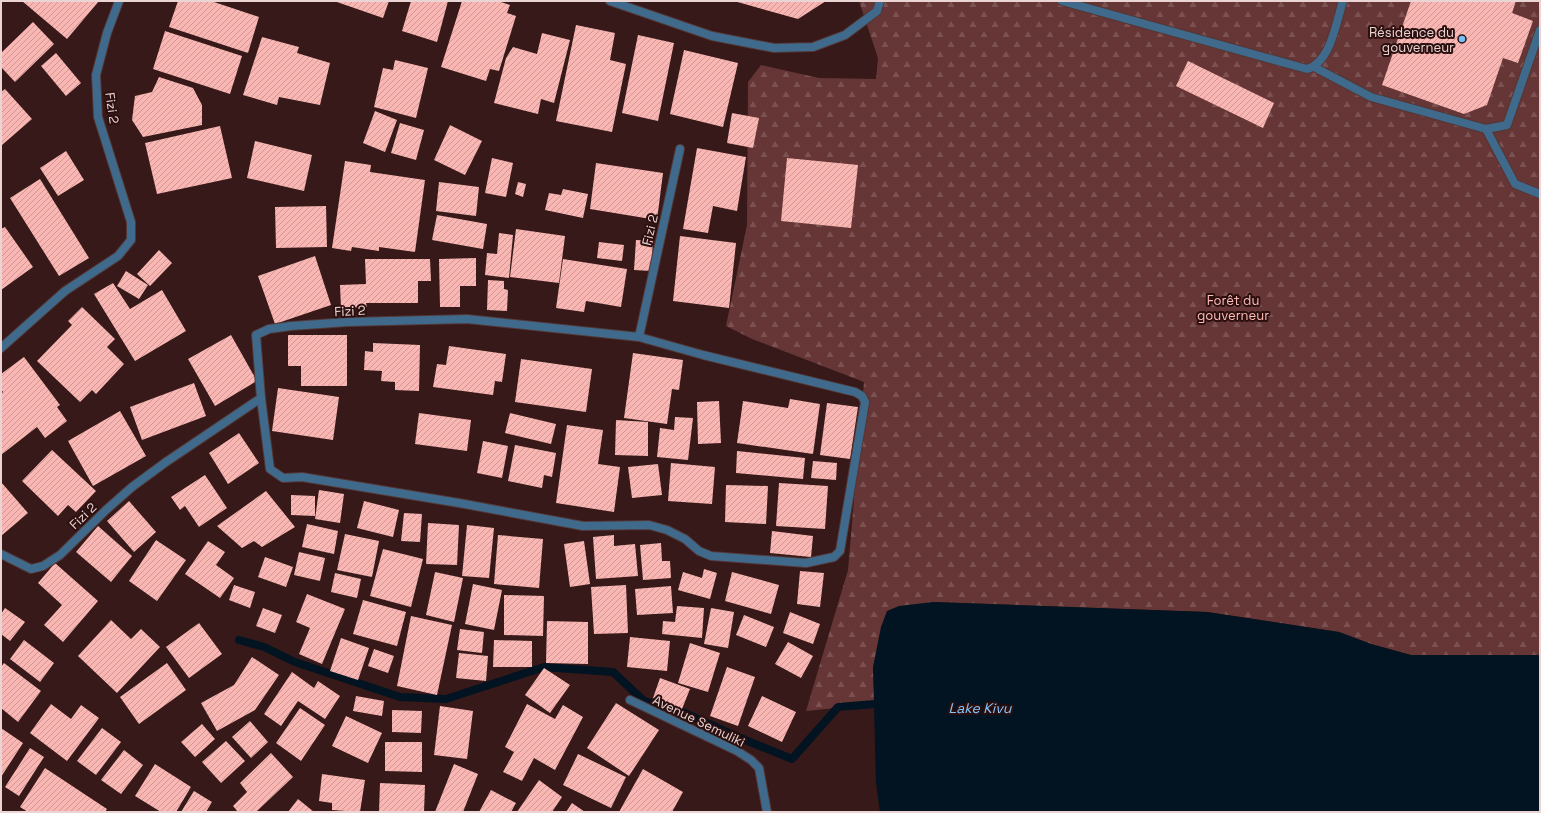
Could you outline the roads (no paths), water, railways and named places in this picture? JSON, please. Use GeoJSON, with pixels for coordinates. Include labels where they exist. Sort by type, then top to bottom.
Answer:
{"type":"FeatureCollection","features":[{"type":"Feature","properties":{"kind":"street","name":"Fizi 2"},"geometry":{"type":"LineString","coordinates":[[1,348],[65,291],[118,256],[131,240],[131,222],[98,117],[96,75],[107,33],[119,1]]}},
{"type":"Feature","properties":{"kind":"street"},"geometry":{"type":"LineString","coordinates":[[610,1],[712,36],[774,48],[813,46],[845,35],[877,11],[880,1]]}},
{"type":"Feature","properties":{"kind":"street"},"geometry":{"type":"LineString","coordinates":[[1062,1],[1307,69],[1314,67],[1327,52],[1343,1]]}},
{"type":"Feature","properties":{"kind":"street"},"geometry":{"type":"LineString","coordinates":[[1314,67],[1371,97],[1486,129],[1507,125],[1540,30]]}},
{"type":"Feature","properties":{"kind":"street"},"geometry":{"type":"LineString","coordinates":[[1486,129],[1515,184],[1540,194]]}},
{"type":"Feature","properties":{"kind":"street","name":"Fizi 2"},"geometry":{"type":"LineString","coordinates":[[1,554],[31,569],[43,566],[60,555],[132,487],[166,462],[261,398],[256,335],[269,329],[348,322],[467,319],[639,336],[680,149]]}},
{"type":"Feature","properties":{"kind":"street"},"geometry":{"type":"LineString","coordinates":[[261,398],[270,469],[283,478],[302,477],[459,503],[583,526],[649,525],[667,530],[685,539],[699,551],[711,556],[806,563],[834,557],[840,551],[865,402],[862,396],[855,392],[703,355],[639,336]]}},
{"type":"Feature","properties":{"kind":"street","name":"Avenue Semuliki"},"geometry":{"type":"LineString","coordinates":[[630,700],[737,751],[751,760],[759,768],[767,812]]}},
{"type":"Feature","properties":{"kind":"water","name":"Lake Kivu"},"geometry":{"type":"Polygon","coordinates":[[[933,602],[1207,612],[1339,632],[1371,644],[1411,655],[1540,655],[1540,812],[880,812],[876,782],[873,667],[881,627],[887,611],[899,606],[933,602]]]}},
{"type":"Feature","properties":{"kind":"waterway"},"geometry":{"type":"LineString","coordinates":[[239,640],[264,647],[295,662],[400,697],[446,699],[544,667],[613,672],[644,701],[680,711],[792,759],[838,707],[875,704]]}},
{"type":"Feature","properties":{"kind":"place","name":"Résidence du gouverneur"},"geometry":{"type":"Point","coordinates":[1462,39]}},
{"type":"Feature","properties":{"kind":"park label","name":"Forêt du gouverneur"},"geometry":{"type":"Point","coordinates":[1233,308]}}]}
